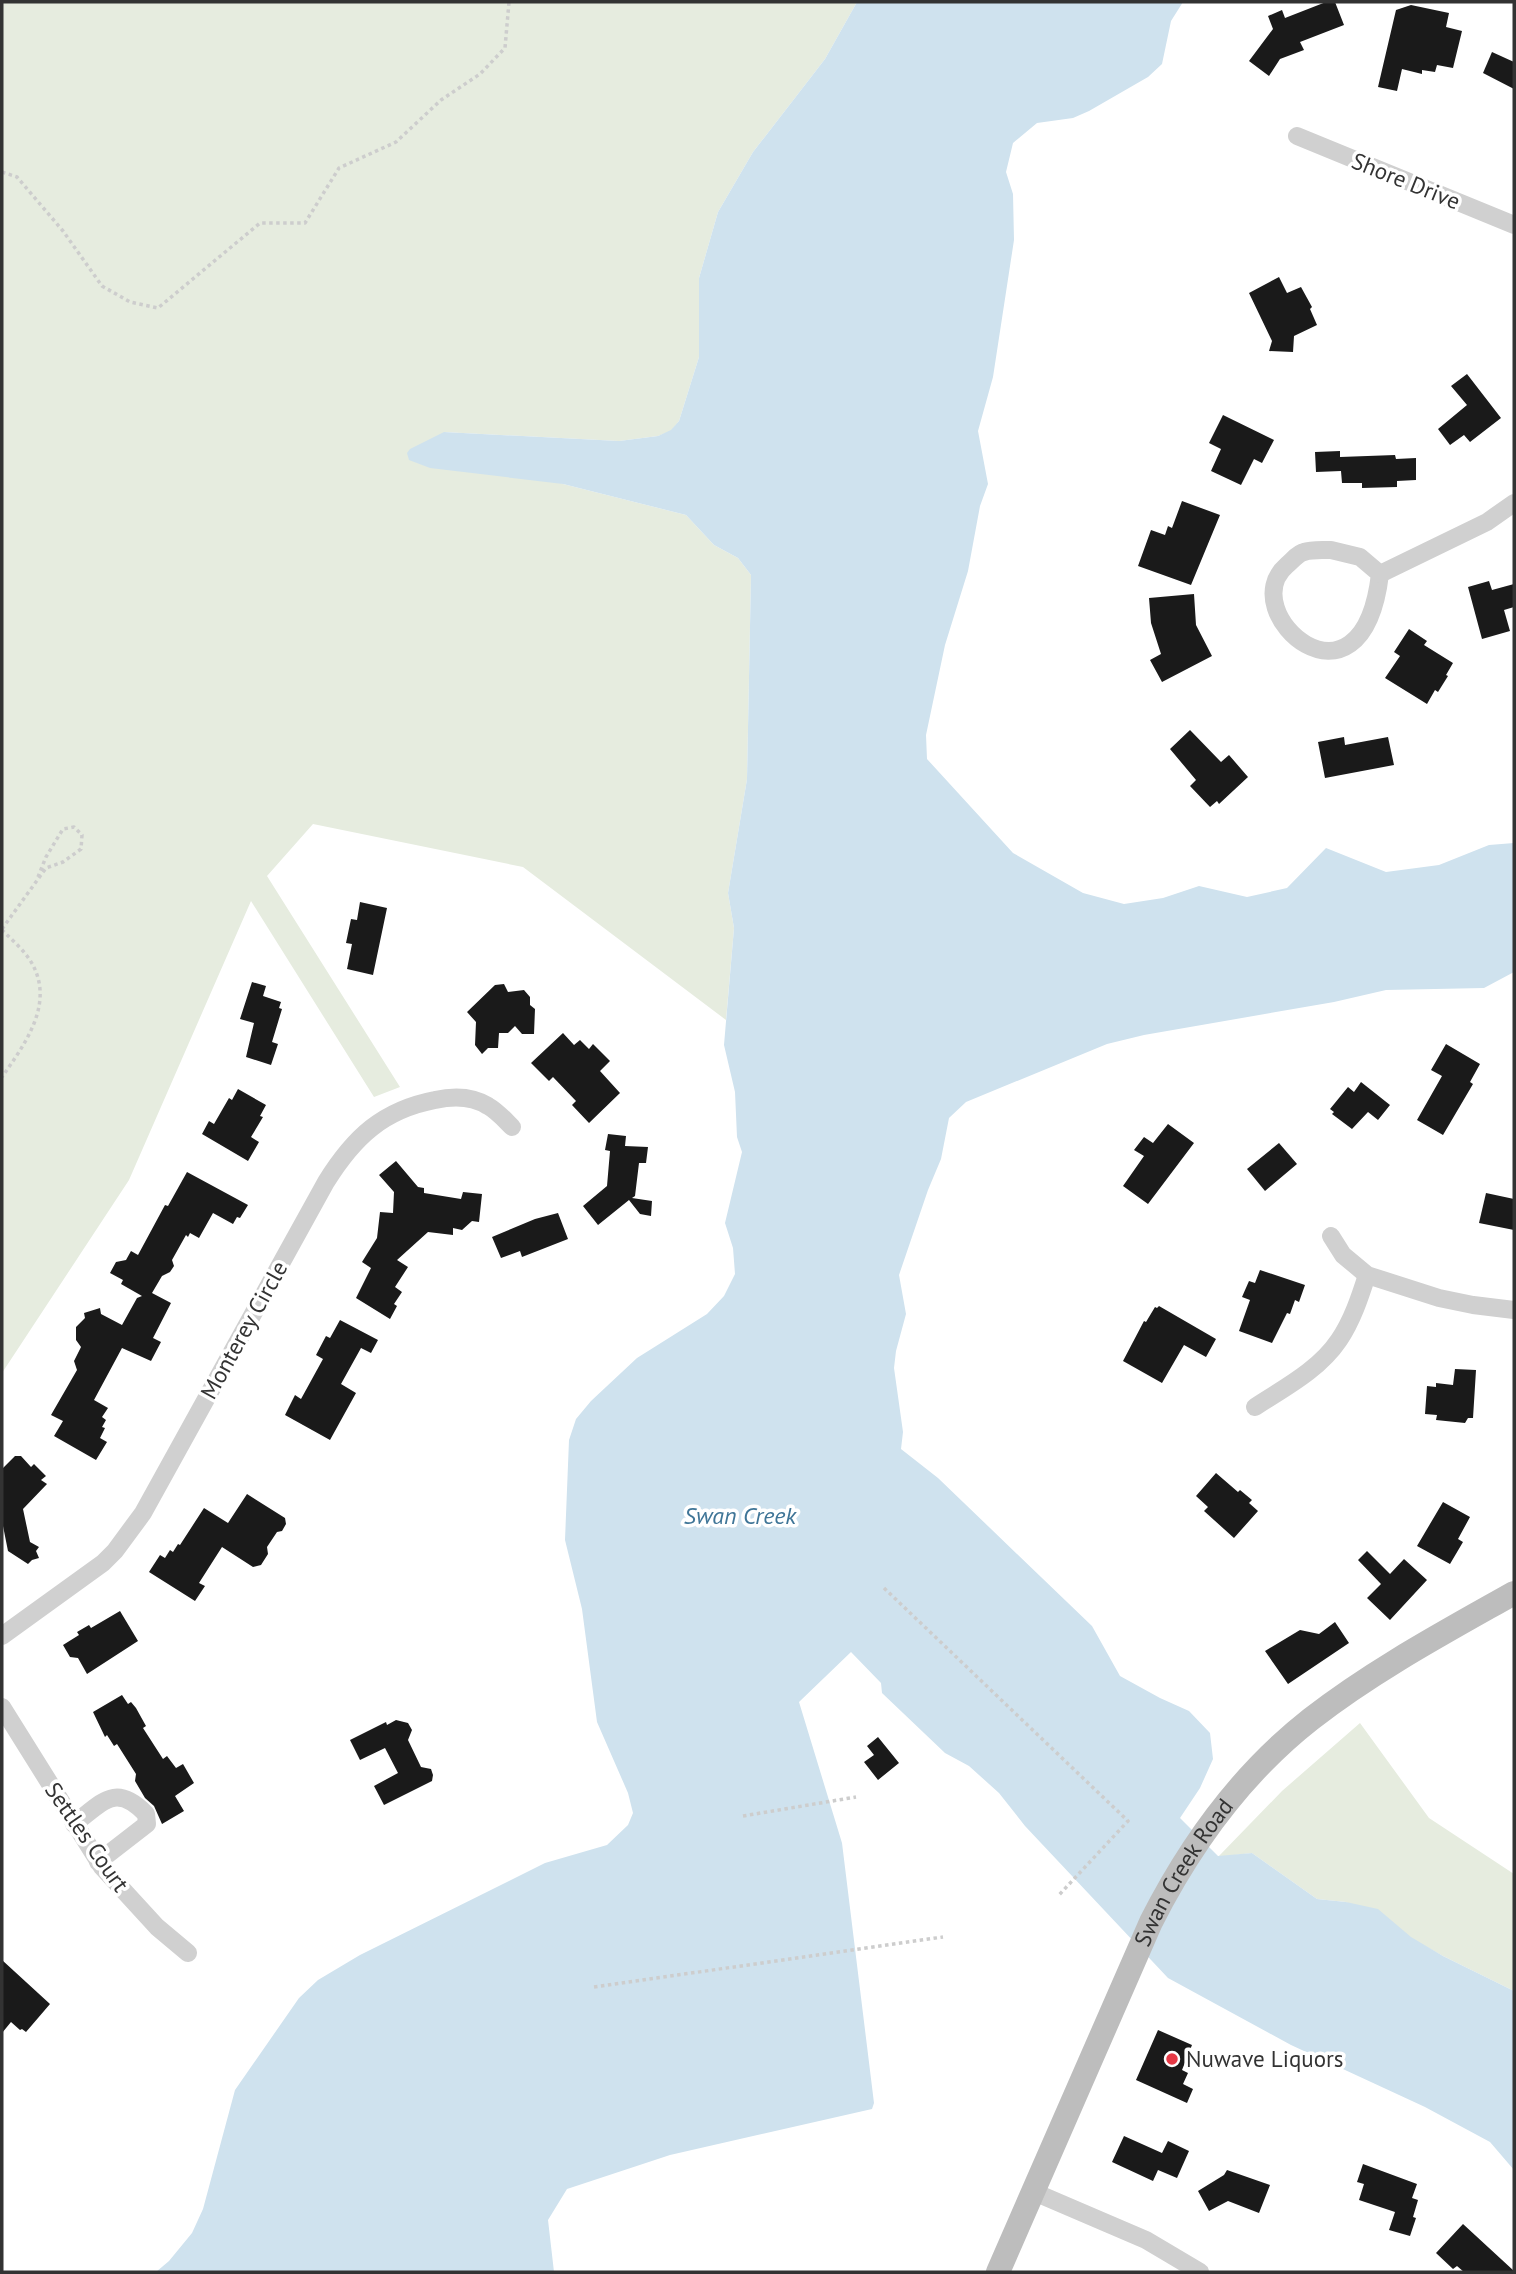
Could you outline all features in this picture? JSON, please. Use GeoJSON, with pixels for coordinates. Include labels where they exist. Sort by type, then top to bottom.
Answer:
{"type":"FeatureCollection","features":[{"type":"Feature","properties":{"kind":"street","name":"Shore Drive"},"geometry":{"type":"LineString","coordinates":[[1297,136],[1514,225]]}},
{"type":"Feature","properties":{"kind":"street"},"geometry":{"type":"LineString","coordinates":[[1380,574],[1486,522],[1514,503]]}},
{"type":"Feature","properties":{"kind":"street"},"geometry":{"type":"LineString","coordinates":[[1331,550],[1360,557],[1380,574],[1371,617],[1362,634],[1346,647],[1327,652],[1308,646],[1291,635],[1276,612],[1274,591],[1281,570],[1303,552],[1331,550]]}},
{"type":"Feature","properties":{"kind":"street","name":"Monterey Circle"},"geometry":{"type":"LineString","coordinates":[[2,1636],[103,1563],[143,1514],[314,1204],[339,1162],[357,1141],[382,1119],[406,1107],[448,1097],[474,1100],[489,1106],[512,1127]]}},
{"type":"Feature","properties":{"kind":"street"},"geometry":{"type":"LineString","coordinates":[[1331,1236],[1343,1255],[1367,1275],[1439,1297],[1514,1310]]}},
{"type":"Feature","properties":{"kind":"street"},"geometry":{"type":"LineString","coordinates":[[1255,1408],[1316,1366],[1338,1341],[1350,1320],[1367,1275]]}},
{"type":"Feature","properties":{"kind":"street","name":"Swan Creek Road"},"geometry":{"type":"LineString","coordinates":[[998,2272],[1137,1955],[1171,1883],[1207,1827],[1270,1757],[1310,1720],[1366,1681],[1514,1593]]}},
{"type":"Feature","properties":{"kind":"street","name":"Settles Court"},"geometry":{"type":"LineString","coordinates":[[2,1707],[99,1862],[149,1919],[188,1953]]}},
{"type":"Feature","properties":{"kind":"street"},"geometry":{"type":"LineString","coordinates":[[74,1824],[101,1803],[116,1797],[126,1797],[146,1814],[146,1824],[99,1862]]}},
{"type":"Feature","properties":{"kind":"street"},"geometry":{"type":"LineString","coordinates":[[1034,2192],[1146,2240],[1200,2272]]}},
{"type":"Feature","properties":{"kind":"path"},"geometry":{"type":"LineString","coordinates":[[2,172],[17,177],[63,231],[102,286],[130,302],[158,308],[260,223],[305,223],[339,168],[396,142],[441,100],[480,74],[505,48],[509,2]]}},
{"type":"Feature","properties":{"kind":"path"},"geometry":{"type":"LineString","coordinates":[[2,1077],[27,1041],[40,1001],[37,972],[22,950],[2,930],[46,868],[63,862],[80,849],[82,835],[74,827],[64,829],[38,877]]}},
{"type":"Feature","properties":{"kind":"path"},"geometry":{"type":"LineString","coordinates":[[884,1588],[1128,1821],[1059,1895]]}},
{"type":"Feature","properties":{"kind":"path"},"geometry":{"type":"LineString","coordinates":[[743,1816],[856,1797]]}},
{"type":"Feature","properties":{"kind":"path"},"geometry":{"type":"LineString","coordinates":[[594,1987],[943,1937]]}},
{"type":"Feature","properties":{"kind":"shaded area"},"geometry":{"type":"Polygon","coordinates":[[[2,2],[857,2],[825,59],[753,152],[718,212],[699,278],[699,357],[679,421],[671,431],[658,436],[619,441],[444,432],[563,484],[686,515],[714,545],[738,558],[751,575],[747,779],[728,893],[734,928],[726,1020],[523,867],[313,824],[267,876],[400,1087],[374,1097],[251,901],[129,1180],[2,1373],[2,2]]]}},
{"type":"Feature","properties":{"kind":"shaded area"},"geometry":{"type":"Polygon","coordinates":[[[1360,1723],[1429,1818],[1514,1874],[1514,1991],[1443,1956],[1346,1902],[1317,1899],[1252,1853],[1218,1857],[1282,1791],[1360,1723]]]}},
{"type":"Feature","properties":{"kind":"water","name":"Swan Creek"},"geometry":{"type":"Polygon","coordinates":[[[857,2],[1183,2],[1171,21],[1162,64],[1148,77],[1073,118],[1037,123],[1013,143],[1006,172],[1013,194],[1014,240],[993,377],[978,431],[988,484],[980,506],[968,571],[945,645],[926,735],[927,759],[1013,853],[1083,893],[1124,904],[1163,898],[1199,886],[1247,897],[1287,888],[1326,848],[1386,872],[1439,865],[1489,845],[1514,843],[1514,972],[1484,988],[1386,990],[1334,1002],[1144,1035],[1107,1044],[966,1102],[949,1118],[941,1159],[899,1275],[906,1314],[894,1368],[903,1432],[901,1449],[938,1478],[1092,1626],[1120,1676],[1189,1711],[1210,1733],[1213,1759],[1200,1788],[1180,1818],[1218,1856],[1252,1853],[1317,1899],[1378,1909],[1411,1937],[1514,1991],[1514,2170],[1490,2142],[1425,2107],[1291,2045],[1168,1978],[1025,1826],[999,1793],[969,1766],[945,1753],[882,1693],[881,1683],[851,1652],[799,1702],[842,1843],[874,2103],[872,2109],[670,2155],[567,2189],[548,2220],[554,2272],[156,2272],[192,2233],[203,2209],[235,2090],[299,1998],[318,1980],[360,1955],[545,1863],[607,1845],[628,1825],[633,1813],[628,1793],[597,1722],[582,1609],[565,1540],[569,1440],[576,1419],[591,1401],[637,1358],[707,1314],[724,1296],[735,1274],[733,1248],[725,1223],[742,1152],[737,1137],[735,1092],[724,1045],[734,928],[728,893],[747,779],[751,575],[738,558],[714,545],[686,515],[563,484],[430,468],[409,460],[407,453],[444,432],[619,441],[658,436],[671,430],[679,421],[699,357],[699,278],[718,212],[753,152],[825,59],[857,2]]]}},
{"type":"Feature","properties":{"kind":"building"},"geometry":{"type":"Polygon","coordinates":[[[1326,2],[1335,2],[1344,25],[1300,42],[1304,50],[1280,59],[1269,76],[1249,61],[1273,29],[1268,16],[1282,10],[1285,18],[1326,2]]]}},
{"type":"Feature","properties":{"kind":"building"},"geometry":{"type":"Polygon","coordinates":[[[1411,5],[1449,13],[1446,27],[1462,31],[1453,68],[1437,65],[1435,72],[1422,70],[1422,74],[1402,69],[1397,91],[1378,87],[1396,10],[1411,5]]]}},
{"type":"Feature","properties":{"kind":"building"},"geometry":{"type":"Polygon","coordinates":[[[1492,52],[1514,62],[1514,89],[1483,73],[1492,52]]]}},
{"type":"Feature","properties":{"kind":"building"},"geometry":{"type":"Polygon","coordinates":[[[1279,277],[1287,293],[1301,287],[1312,307],[1310,309],[1317,325],[1294,336],[1293,352],[1269,351],[1272,341],[1249,293],[1279,277]]]}},
{"type":"Feature","properties":{"kind":"building"},"geometry":{"type":"Polygon","coordinates":[[[1467,374],[1501,418],[1470,442],[1464,435],[1450,445],[1438,429],[1467,405],[1451,386],[1467,374]]]}},
{"type":"Feature","properties":{"kind":"building"},"geometry":{"type":"Polygon","coordinates":[[[1223,415],[1274,440],[1262,463],[1254,459],[1241,485],[1211,471],[1221,449],[1209,443],[1223,415]]]}},
{"type":"Feature","properties":{"kind":"building"},"geometry":{"type":"Polygon","coordinates":[[[1340,451],[1340,457],[1395,455],[1396,459],[1416,458],[1416,480],[1397,481],[1397,487],[1362,488],[1362,483],[1342,483],[1341,471],[1316,472],[1315,452],[1340,451]]]}},
{"type":"Feature","properties":{"kind":"building"},"geometry":{"type":"Polygon","coordinates":[[[1182,501],[1220,515],[1191,585],[1138,566],[1151,530],[1165,535],[1168,526],[1172,528],[1182,501]]]}},
{"type":"Feature","properties":{"kind":"building"},"geometry":{"type":"Polygon","coordinates":[[[1489,581],[1492,590],[1514,584],[1514,607],[1504,610],[1510,631],[1482,639],[1468,587],[1489,581]]]}},
{"type":"Feature","properties":{"kind":"building"},"geometry":{"type":"Polygon","coordinates":[[[1194,594],[1196,625],[1212,656],[1162,682],[1150,660],[1161,654],[1151,623],[1149,598],[1194,594]]]}},
{"type":"Feature","properties":{"kind":"building"},"geometry":{"type":"Polygon","coordinates":[[[1409,629],[1427,641],[1424,645],[1453,663],[1438,692],[1435,690],[1427,704],[1385,678],[1400,656],[1394,652],[1409,629]]]}},
{"type":"Feature","properties":{"kind":"building"},"geometry":{"type":"Polygon","coordinates":[[[1190,730],[1221,762],[1229,755],[1248,777],[1219,804],[1217,801],[1210,807],[1190,786],[1196,780],[1170,749],[1190,730]]]}},
{"type":"Feature","properties":{"kind":"building"},"geometry":{"type":"Polygon","coordinates":[[[1344,737],[1345,745],[1388,737],[1394,765],[1325,778],[1318,742],[1344,737]]]}},
{"type":"Feature","properties":{"kind":"building"},"geometry":{"type":"Polygon","coordinates":[[[360,902],[387,908],[373,975],[347,969],[352,944],[346,943],[351,919],[357,920],[360,902]]]}},
{"type":"Feature","properties":{"kind":"building"},"geometry":{"type":"Polygon","coordinates":[[[252,982],[266,986],[263,996],[281,1002],[279,1008],[282,1009],[272,1042],[278,1044],[271,1065],[246,1057],[254,1023],[240,1019],[252,982]]]}},
{"type":"Feature","properties":{"kind":"building"},"geometry":{"type":"Polygon","coordinates":[[[504,984],[508,992],[524,990],[530,997],[530,1005],[535,1009],[534,1034],[522,1034],[515,1026],[508,1033],[499,1033],[498,1048],[488,1048],[482,1054],[475,1045],[476,1022],[467,1012],[495,985],[504,984]]]}},
{"type":"Feature","properties":{"kind":"building"},"geometry":{"type":"Polygon","coordinates":[[[563,1033],[574,1045],[580,1040],[589,1049],[593,1044],[610,1061],[600,1071],[620,1093],[589,1123],[572,1105],[576,1101],[553,1077],[549,1081],[531,1063],[563,1033]]]}},
{"type":"Feature","properties":{"kind":"building"},"geometry":{"type":"Polygon","coordinates":[[[1446,1044],[1480,1064],[1470,1082],[1473,1084],[1443,1135],[1417,1120],[1442,1076],[1431,1070],[1446,1044]]]}},
{"type":"Feature","properties":{"kind":"building"},"geometry":{"type":"Polygon","coordinates":[[[1361,1082],[1390,1105],[1378,1120],[1368,1112],[1352,1129],[1332,1114],[1334,1112],[1330,1109],[1348,1087],[1354,1092],[1361,1082]]]}},
{"type":"Feature","properties":{"kind":"building"},"geometry":{"type":"Polygon","coordinates":[[[238,1089],[266,1105],[260,1116],[263,1117],[251,1137],[259,1142],[248,1161],[202,1134],[209,1121],[214,1124],[229,1098],[232,1100],[238,1089]]]}},
{"type":"Feature","properties":{"kind":"building"},"geometry":{"type":"Polygon","coordinates":[[[1168,1124],[1194,1143],[1148,1204],[1123,1186],[1144,1156],[1134,1150],[1144,1137],[1153,1143],[1168,1124]]]}},
{"type":"Feature","properties":{"kind":"building"},"geometry":{"type":"Polygon","coordinates":[[[608,1134],[626,1136],[625,1146],[648,1147],[646,1163],[639,1163],[635,1196],[632,1198],[652,1201],[651,1216],[640,1214],[629,1200],[598,1225],[583,1206],[607,1186],[610,1151],[605,1150],[608,1134]]]}},
{"type":"Feature","properties":{"kind":"building"},"geometry":{"type":"Polygon","coordinates":[[[1279,1143],[1297,1164],[1265,1191],[1247,1169],[1279,1143]]]}},
{"type":"Feature","properties":{"kind":"building"},"geometry":{"type":"Polygon","coordinates":[[[396,1161],[418,1187],[424,1188],[424,1193],[461,1199],[463,1192],[482,1194],[479,1222],[472,1221],[462,1230],[453,1228],[453,1235],[428,1232],[397,1260],[408,1267],[395,1287],[402,1292],[394,1304],[397,1306],[390,1319],[356,1298],[371,1268],[362,1262],[377,1238],[380,1212],[393,1213],[394,1192],[379,1175],[396,1161]]]}},
{"type":"Feature","properties":{"kind":"building"},"geometry":{"type":"Polygon","coordinates":[[[187,1172],[248,1205],[233,1224],[213,1213],[199,1238],[190,1233],[188,1237],[186,1235],[172,1260],[174,1266],[162,1276],[152,1293],[171,1303],[153,1338],[161,1342],[151,1361],[122,1348],[94,1400],[108,1408],[102,1417],[106,1420],[100,1438],[107,1442],[96,1460],[54,1436],[63,1421],[51,1415],[77,1370],[74,1361],[81,1347],[76,1340],[76,1327],[85,1318],[84,1313],[100,1308],[101,1314],[122,1325],[137,1298],[142,1296],[121,1284],[123,1280],[110,1273],[116,1262],[126,1260],[131,1251],[138,1255],[165,1205],[168,1206],[187,1172]]]}},
{"type":"Feature","properties":{"kind":"building"},"geometry":{"type":"Polygon","coordinates":[[[1486,1193],[1514,1199],[1514,1230],[1479,1223],[1486,1193]]]}},
{"type":"Feature","properties":{"kind":"building"},"geometry":{"type":"Polygon","coordinates":[[[558,1213],[568,1239],[522,1257],[520,1251],[501,1258],[492,1237],[535,1219],[558,1213]]]}},
{"type":"Feature","properties":{"kind":"building"},"geometry":{"type":"Polygon","coordinates":[[[1260,1270],[1305,1285],[1299,1302],[1295,1300],[1290,1314],[1287,1313],[1272,1343],[1239,1331],[1250,1300],[1242,1297],[1249,1281],[1255,1283],[1260,1270]]]}},
{"type":"Feature","properties":{"kind":"building"},"geometry":{"type":"Polygon","coordinates":[[[1159,1306],[1216,1339],[1206,1357],[1184,1345],[1162,1383],[1123,1361],[1144,1321],[1146,1322],[1155,1307],[1159,1306]]]}},
{"type":"Feature","properties":{"kind":"building"},"geometry":{"type":"Polygon","coordinates":[[[340,1320],[378,1340],[371,1353],[361,1348],[341,1384],[356,1393],[330,1440],[285,1415],[295,1395],[301,1399],[323,1359],[316,1355],[326,1336],[330,1338],[340,1320]]]}},
{"type":"Feature","properties":{"kind":"building"},"geometry":{"type":"Polygon","coordinates":[[[1455,1369],[1476,1370],[1473,1418],[1468,1418],[1465,1423],[1436,1420],[1437,1415],[1425,1414],[1427,1386],[1436,1387],[1436,1383],[1453,1385],[1455,1369]]]}},
{"type":"Feature","properties":{"kind":"building"},"geometry":{"type":"Polygon","coordinates":[[[15,1456],[21,1456],[31,1467],[34,1464],[46,1476],[41,1480],[47,1484],[23,1509],[30,1542],[39,1547],[36,1551],[39,1558],[28,1564],[8,1551],[2,1521],[2,1469],[15,1456]]]}},
{"type":"Feature","properties":{"kind":"building"},"geometry":{"type":"Polygon","coordinates":[[[1216,1473],[1252,1500],[1249,1503],[1258,1511],[1234,1538],[1204,1511],[1208,1507],[1196,1496],[1216,1473]]]}},
{"type":"Feature","properties":{"kind":"building"},"geometry":{"type":"Polygon","coordinates":[[[247,1494],[285,1518],[286,1524],[267,1547],[268,1554],[261,1565],[253,1567],[222,1547],[199,1583],[205,1586],[195,1601],[149,1572],[160,1555],[165,1558],[170,1550],[173,1552],[178,1544],[180,1545],[204,1508],[228,1523],[247,1494]]]}},
{"type":"Feature","properties":{"kind":"building"},"geometry":{"type":"Polygon","coordinates":[[[1443,1502],[1470,1517],[1458,1539],[1463,1542],[1450,1564],[1417,1546],[1443,1502]]]}},
{"type":"Feature","properties":{"kind":"building"},"geometry":{"type":"Polygon","coordinates":[[[1367,1551],[1390,1574],[1404,1559],[1427,1580],[1390,1620],[1367,1598],[1381,1584],[1358,1560],[1367,1551]]]}},
{"type":"Feature","properties":{"kind":"building"},"geometry":{"type":"Polygon","coordinates":[[[120,1611],[138,1641],[87,1674],[78,1658],[70,1657],[63,1645],[79,1635],[77,1632],[89,1625],[91,1628],[120,1611]]]}},
{"type":"Feature","properties":{"kind":"building"},"geometry":{"type":"Polygon","coordinates":[[[1335,1622],[1349,1643],[1288,1684],[1265,1651],[1300,1630],[1319,1634],[1335,1622]]]}},
{"type":"Feature","properties":{"kind":"building"},"geometry":{"type":"Polygon","coordinates":[[[122,1695],[128,1704],[131,1702],[136,1708],[146,1726],[143,1728],[163,1759],[167,1756],[176,1768],[183,1764],[194,1783],[175,1796],[184,1811],[162,1824],[154,1806],[145,1798],[135,1781],[136,1774],[117,1744],[114,1746],[107,1735],[105,1737],[93,1712],[122,1695]]]}},
{"type":"Feature","properties":{"kind":"building"},"geometry":{"type":"Polygon","coordinates":[[[396,1720],[408,1723],[412,1730],[408,1740],[421,1767],[431,1769],[433,1775],[432,1781],[384,1805],[374,1786],[398,1773],[385,1748],[360,1760],[350,1740],[386,1722],[387,1725],[396,1720]]]}},
{"type":"Feature","properties":{"kind":"building"},"geometry":{"type":"Polygon","coordinates":[[[878,1737],[899,1763],[878,1780],[864,1762],[874,1755],[867,1746],[878,1737]]]}},
{"type":"Feature","properties":{"kind":"building"},"geometry":{"type":"Polygon","coordinates":[[[2,1960],[50,2004],[26,2032],[11,2022],[2,2033],[2,1960]]]}},
{"type":"Feature","properties":{"kind":"building"},"geometry":{"type":"Polygon","coordinates":[[[1158,2030],[1192,2045],[1182,2070],[1188,2073],[1183,2084],[1193,2089],[1187,2103],[1136,2080],[1158,2030]]]}},
{"type":"Feature","properties":{"kind":"building"},"geometry":{"type":"Polygon","coordinates":[[[1124,2136],[1162,2153],[1168,2141],[1189,2151],[1177,2178],[1158,2170],[1153,2181],[1112,2162],[1124,2136]]]}},
{"type":"Feature","properties":{"kind":"building"},"geometry":{"type":"Polygon","coordinates":[[[1363,2164],[1417,2184],[1412,2198],[1418,2200],[1413,2217],[1416,2218],[1410,2236],[1389,2230],[1395,2212],[1359,2200],[1364,2184],[1357,2182],[1363,2164]]]}},
{"type":"Feature","properties":{"kind":"building"},"geometry":{"type":"Polygon","coordinates":[[[1227,2170],[1270,2185],[1259,2213],[1228,2201],[1209,2211],[1198,2191],[1224,2175],[1227,2170]]]}},
{"type":"Feature","properties":{"kind":"building"},"geometry":{"type":"Polygon","coordinates":[[[1463,2224],[1514,2272],[1464,2272],[1457,2266],[1453,2269],[1436,2253],[1463,2224]]]}},
{"type":"Feature","properties":{"kind":"place","name":"Nuwave Liquors"},"geometry":{"type":"Point","coordinates":[1172,2059]}}]}
